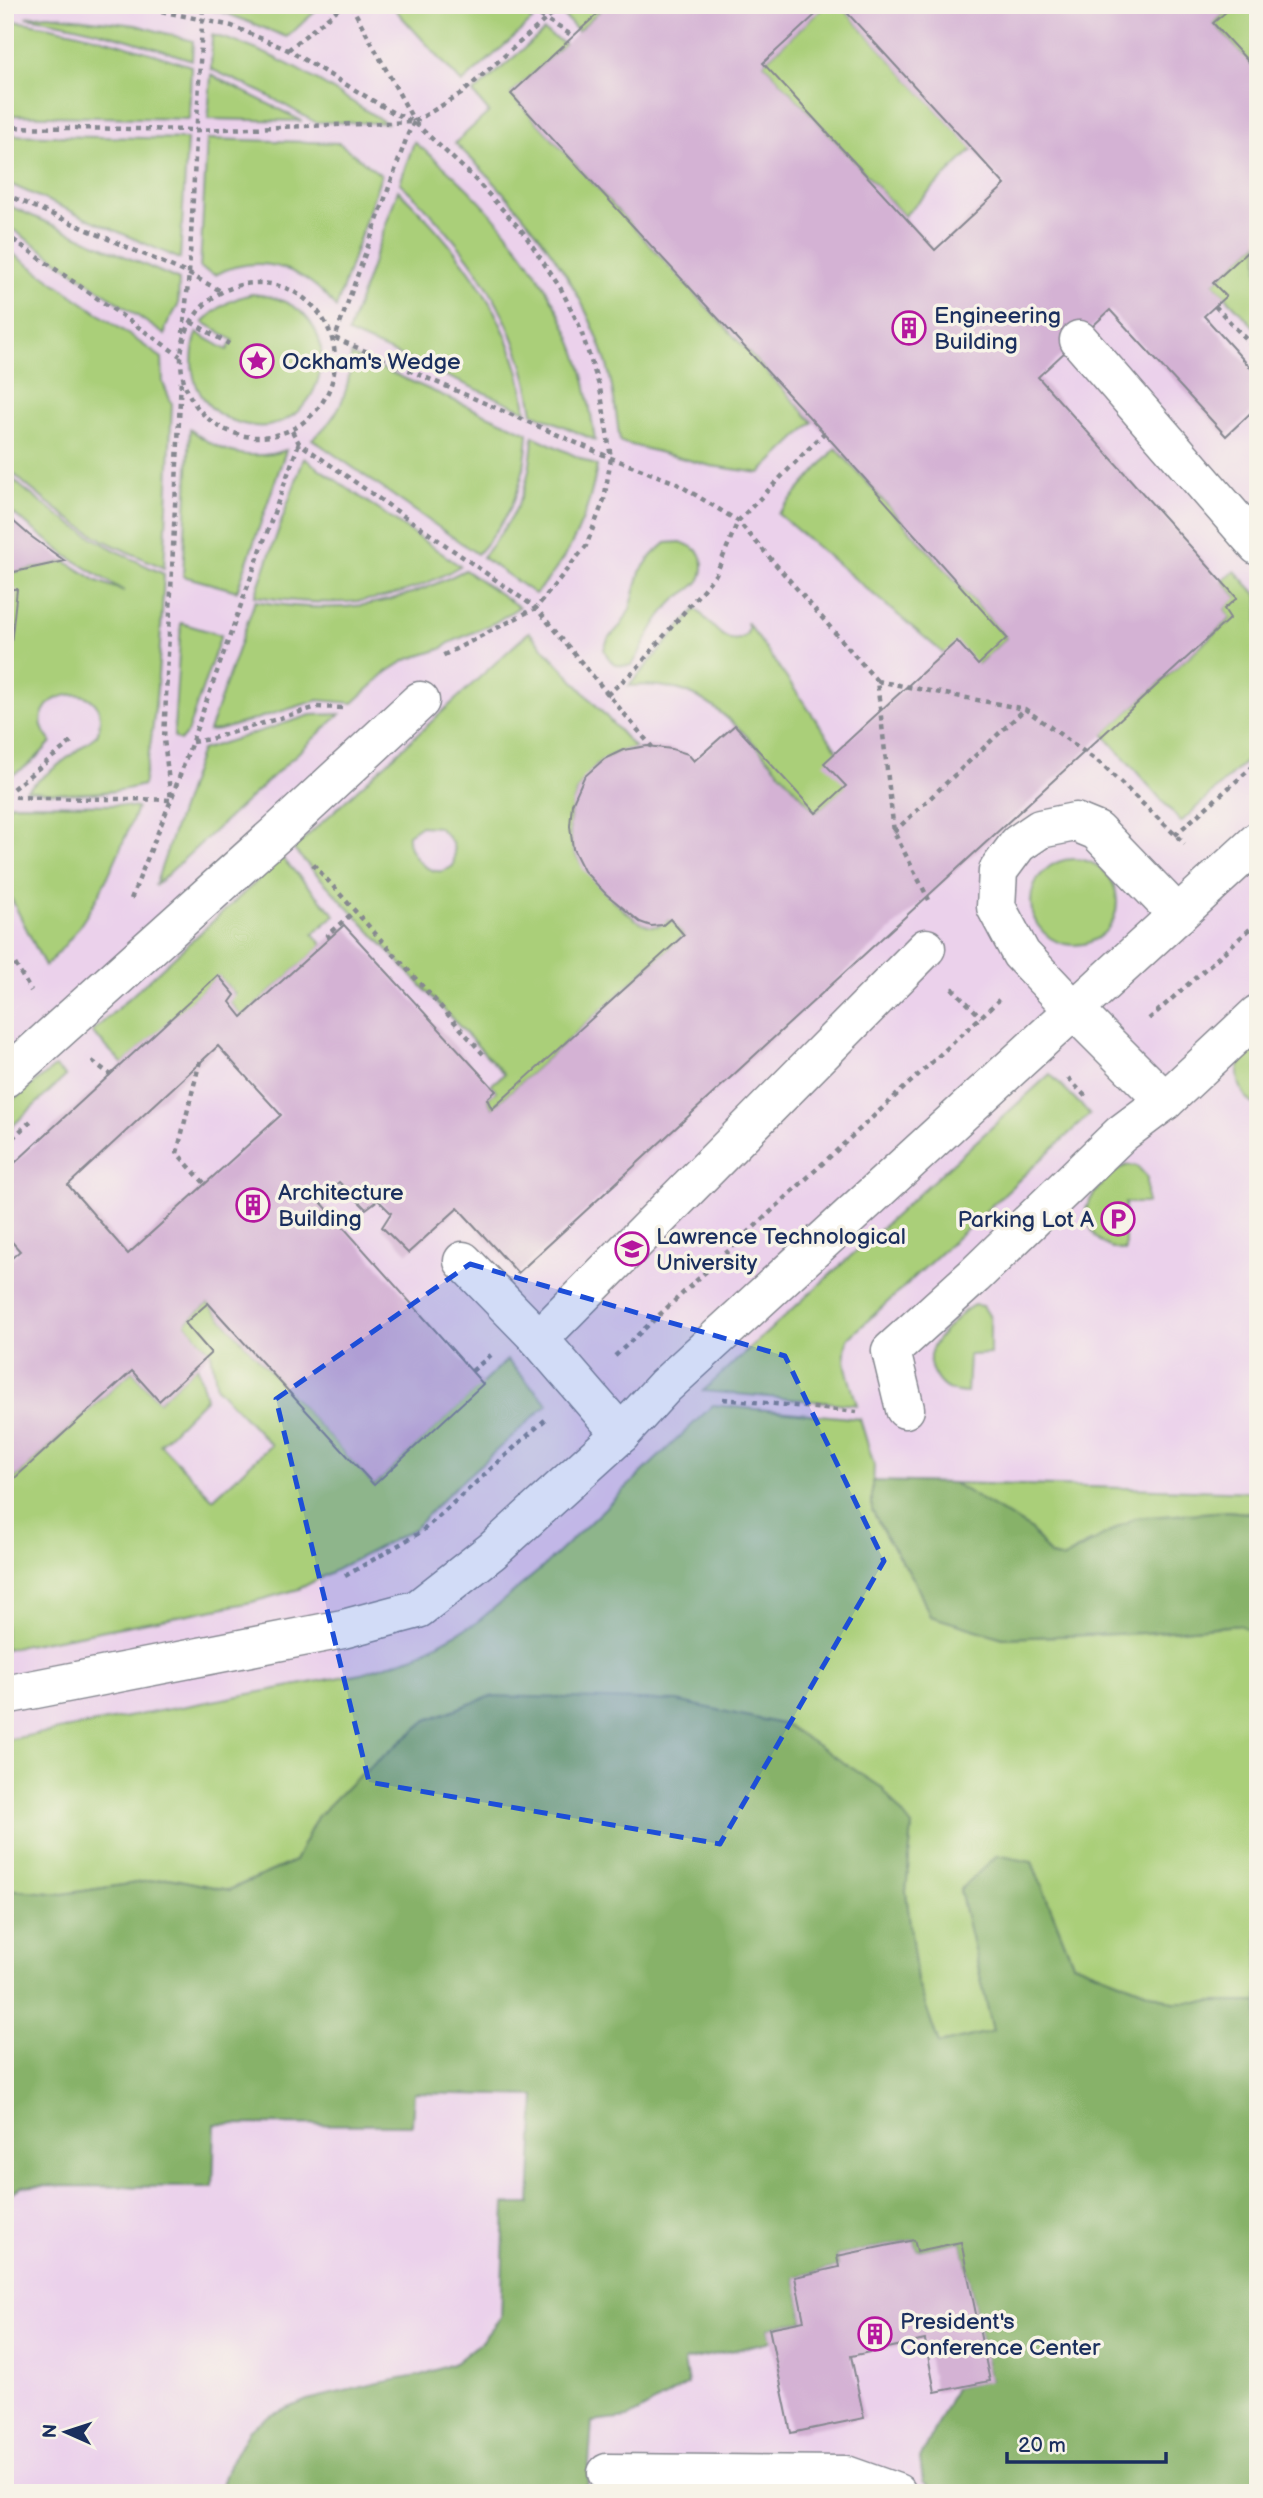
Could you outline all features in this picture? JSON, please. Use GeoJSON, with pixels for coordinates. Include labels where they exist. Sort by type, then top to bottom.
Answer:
{"type":"FeatureCollection","features":[{"type":"Feature","properties":{"kind":"lane"},"geometry":{"type":"LineString","coordinates":[[1079,340],[1258,546]]}},
{"type":"Feature","properties":{"kind":"lane"},"geometry":{"type":"LineString","coordinates":[[5,1078],[421,701]]}},
{"type":"Feature","properties":{"kind":"lane"},"geometry":{"type":"LineString","coordinates":[[1165,1101],[1021,954],[996,908],[998,871],[1017,844],[1040,830],[1075,822],[1097,831],[1178,915]]}},
{"type":"Feature","properties":{"kind":"lane"},"geometry":{"type":"LineString","coordinates":[[5,1695],[342,1629],[418,1609],[492,1551],[621,1434],[666,1386],[1178,915],[1250,857]]}},
{"type":"Feature","properties":{"kind":"lane"},"geometry":{"type":"LineString","coordinates":[[539,1339],[926,948]]}},
{"type":"Feature","properties":{"kind":"lane"},"geometry":{"type":"LineString","coordinates":[[905,1409],[891,1351],[974,1276],[1121,1134],[1165,1101],[1258,1014]]}},
{"type":"Feature","properties":{"kind":"lane"},"geometry":{"type":"LineString","coordinates":[[463,1261],[539,1339],[621,1434]]}},
{"type":"Feature","properties":{"kind":"lane"},"geometry":{"type":"LineString","coordinates":[[607,2473],[846,2475],[897,2493]]}},
{"type":"Feature","properties":{"kind":"path"},"geometry":{"type":"LineString","coordinates":[[132,5],[232,26],[288,50],[392,112],[414,121]]}},
{"type":"Feature","properties":{"kind":"path"},"geometry":{"type":"LineString","coordinates":[[171,800],[164,739],[181,357],[189,274],[203,5]]}},
{"type":"Feature","properties":{"kind":"path"},"geometry":{"type":"LineString","coordinates":[[288,50],[343,5]]}},
{"type":"Feature","properties":{"kind":"path"},"geometry":{"type":"LineString","coordinates":[[351,5],[414,121],[470,174],[523,232],[561,289],[579,325],[600,388],[611,458],[604,500],[586,546],[537,608]]}},
{"type":"Feature","properties":{"kind":"path"},"geometry":{"type":"LineString","coordinates":[[523,5],[573,36]]}},
{"type":"Feature","properties":{"kind":"path"},"geometry":{"type":"LineString","coordinates":[[5,127],[197,130],[414,121],[461,94],[562,5]]}},
{"type":"Feature","properties":{"kind":"path"},"geometry":{"type":"LineString","coordinates":[[181,378],[192,403],[210,422],[234,435],[260,439],[292,431],[321,405],[331,385],[335,338],[414,121]]}},
{"type":"Feature","properties":{"kind":"path"},"geometry":{"type":"LineString","coordinates":[[5,194],[222,291]]}},
{"type":"Feature","properties":{"kind":"path"},"geometry":{"type":"LineString","coordinates":[[5,234],[181,357]]}},
{"type":"Feature","properties":{"kind":"path"},"geometry":{"type":"LineString","coordinates":[[183,339],[205,303],[222,291],[248,283],[275,284],[301,295],[321,315],[335,338],[611,458],[676,483],[738,521],[877,681],[894,832],[931,905]]}},
{"type":"Feature","properties":{"kind":"path"},"geometry":{"type":"LineString","coordinates":[[1215,306],[1258,352]]}},
{"type":"Feature","properties":{"kind":"path"},"geometry":{"type":"LineString","coordinates":[[191,322],[229,344]]}},
{"type":"Feature","properties":{"kind":"path"},"geometry":{"type":"LineString","coordinates":[[292,431],[299,443],[537,608],[652,747]]}},
{"type":"Feature","properties":{"kind":"path"},"geometry":{"type":"LineString","coordinates":[[607,695],[637,668],[716,574],[738,521],[824,433]]}},
{"type":"Feature","properties":{"kind":"path"},"geometry":{"type":"LineString","coordinates":[[126,911],[171,800],[299,443]]}},
{"type":"Feature","properties":{"kind":"path"},"geometry":{"type":"LineString","coordinates":[[877,681],[1026,709],[1100,763],[1175,835],[1258,762]]}},
{"type":"Feature","properties":{"kind":"path"},"geometry":{"type":"LineString","coordinates":[[192,742],[317,707],[335,706],[347,709]]}},
{"type":"Feature","properties":{"kind":"path"},"geometry":{"type":"LineString","coordinates":[[894,832],[1026,709]]}},
{"type":"Feature","properties":{"kind":"path"},"geometry":{"type":"LineString","coordinates":[[5,796],[75,739]]}},
{"type":"Feature","properties":{"kind":"path"},"geometry":{"type":"LineString","coordinates":[[5,796],[63,800],[171,800]]}},
{"type":"Feature","properties":{"kind":"path"},"geometry":{"type":"LineString","coordinates":[[282,829],[485,1056]]}},
{"type":"Feature","properties":{"kind":"path"},"geometry":{"type":"LineString","coordinates":[[330,938],[327,935],[355,911]]}},
{"type":"Feature","properties":{"kind":"path"},"geometry":{"type":"LineString","coordinates":[[1145,1023],[1258,922]]}},
{"type":"Feature","properties":{"kind":"path"},"geometry":{"type":"LineString","coordinates":[[344,1577],[421,1532],[581,1388],[1000,1000]]}},
{"type":"Feature","properties":{"kind":"path"},"geometry":{"type":"LineString","coordinates":[[200,1061],[177,1153],[205,1184]]}},
{"type":"Feature","properties":{"kind":"highlighted area"},"geometry":{"type":"Polygon","coordinates":[[[470,1264],[785,1356],[884,1561],[720,1844],[369,1782],[276,1399],[470,1264]]]}},
{"type":"Feature","properties":{"kind":"shaded area","name":"Lawrence Technological University"},"geometry":{"type":"Polygon","coordinates":[[[5,5],[1258,5],[1258,2493],[5,2493],[5,5]]]}},
{"type":"Feature","properties":{"kind":"green space"},"geometry":{"type":"Polygon","coordinates":[[[213,5],[315,5],[318,9],[287,37],[213,10],[213,5]]]}},
{"type":"Feature","properties":{"kind":"green space"},"geometry":{"type":"Polygon","coordinates":[[[391,5],[508,5],[533,20],[462,83],[391,5]]]}},
{"type":"Feature","properties":{"kind":"green space"},"geometry":{"type":"Polygon","coordinates":[[[570,5],[607,5],[578,31],[561,13],[570,5]]]}},
{"type":"Feature","properties":{"kind":"green space"},"geometry":{"type":"Polygon","coordinates":[[[826,5],[840,5],[973,149],[904,216],[763,63],[826,5]]]}},
{"type":"Feature","properties":{"kind":"green space"},"geometry":{"type":"Polygon","coordinates":[[[1234,5],[1258,5],[1258,72],[1213,23],[1234,5]]]}},
{"type":"Feature","properties":{"kind":"green space"},"geometry":{"type":"Polygon","coordinates":[[[48,15],[136,25],[193,41],[192,60],[90,29],[26,17],[48,15]]]}},
{"type":"Feature","properties":{"kind":"green space"},"geometry":{"type":"Polygon","coordinates":[[[5,20],[76,32],[191,66],[189,119],[5,115],[5,20]]]}},
{"type":"Feature","properties":{"kind":"green space"},"geometry":{"type":"Polygon","coordinates":[[[544,31],[565,44],[511,94],[813,422],[760,473],[711,466],[620,442],[606,362],[580,300],[545,243],[502,191],[455,143],[489,112],[473,93],[544,31]]]}},
{"type":"Feature","properties":{"kind":"green space"},"geometry":{"type":"Polygon","coordinates":[[[212,35],[280,60],[386,123],[315,122],[261,92],[211,69],[212,35]]]}},
{"type":"Feature","properties":{"kind":"green space"},"geometry":{"type":"Polygon","coordinates":[[[211,75],[302,121],[208,119],[211,75]]]}},
{"type":"Feature","properties":{"kind":"green space"},"geometry":{"type":"Polygon","coordinates":[[[5,135],[187,139],[180,259],[5,182],[5,135]]]}},
{"type":"Feature","properties":{"kind":"green space"},"geometry":{"type":"Polygon","coordinates":[[[207,139],[339,143],[381,175],[336,308],[311,283],[282,268],[249,265],[215,275],[200,268],[207,139]]]}},
{"type":"Feature","properties":{"kind":"green space"},"geometry":{"type":"Polygon","coordinates":[[[414,142],[467,188],[492,214],[535,271],[569,334],[581,367],[595,440],[533,413],[516,346],[487,286],[448,232],[400,183],[414,142]]]}},
{"type":"Feature","properties":{"kind":"green space"},"geometry":{"type":"Polygon","coordinates":[[[398,190],[443,237],[482,290],[511,347],[526,411],[348,333],[398,190]]]}},
{"type":"Feature","properties":{"kind":"green space"},"geometry":{"type":"Polygon","coordinates":[[[5,204],[179,280],[178,306],[166,326],[165,335],[5,224],[5,204]]]}},
{"type":"Feature","properties":{"kind":"green space"},"geometry":{"type":"Polygon","coordinates":[[[1258,242],[1258,331],[1213,283],[1258,242]]]}},
{"type":"Feature","properties":{"kind":"green space"},"geometry":{"type":"Polygon","coordinates":[[[5,248],[162,358],[163,383],[172,404],[164,568],[112,545],[78,525],[40,497],[5,466],[5,248]]]}},
{"type":"Feature","properties":{"kind":"green space"},"geometry":{"type":"Polygon","coordinates":[[[252,294],[287,303],[310,321],[320,345],[320,371],[311,395],[294,414],[271,425],[243,424],[219,414],[201,395],[194,378],[192,360],[197,333],[227,350],[233,340],[203,322],[226,304],[252,294]]]}},
{"type":"Feature","properties":{"kind":"green space"},"geometry":{"type":"Polygon","coordinates":[[[351,355],[528,433],[524,468],[514,499],[508,513],[477,554],[312,439],[330,422],[342,402],[351,355]]]}},
{"type":"Feature","properties":{"kind":"green space"},"geometry":{"type":"Polygon","coordinates":[[[190,429],[212,444],[235,453],[260,455],[286,450],[237,591],[183,576],[190,429]]]}},
{"type":"Feature","properties":{"kind":"green space"},"geometry":{"type":"Polygon","coordinates":[[[533,436],[597,466],[589,502],[576,535],[558,566],[535,594],[482,557],[520,501],[529,472],[533,436]]]}},
{"type":"Feature","properties":{"kind":"green space"},"geometry":{"type":"Polygon","coordinates":[[[836,448],[1007,638],[968,674],[778,514],[836,448]]]}},
{"type":"Feature","properties":{"kind":"green space"},"geometry":{"type":"Polygon","coordinates":[[[304,458],[460,566],[410,590],[360,601],[310,602],[255,596],[304,458]]]}},
{"type":"Feature","properties":{"kind":"green space"},"geometry":{"type":"Polygon","coordinates":[[[5,472],[41,503],[80,530],[164,574],[155,706],[143,785],[85,794],[26,790],[97,735],[100,714],[93,701],[81,695],[67,695],[53,701],[44,711],[42,725],[51,742],[30,763],[5,778],[5,574],[65,561],[97,581],[124,591],[67,556],[5,507],[5,472]]]}},
{"type":"Feature","properties":{"kind":"green space"},"geometry":{"type":"Polygon","coordinates":[[[681,542],[693,547],[700,555],[703,564],[701,577],[695,586],[675,600],[663,613],[632,665],[614,663],[604,649],[630,609],[640,572],[652,555],[666,543],[681,542]]]}},
{"type":"Feature","properties":{"kind":"green space"},"geometry":{"type":"Polygon","coordinates":[[[465,570],[519,607],[494,623],[441,649],[406,660],[387,672],[353,703],[318,700],[209,731],[255,601],[312,607],[363,605],[412,593],[465,570]]]}},
{"type":"Feature","properties":{"kind":"green space"},"geometry":{"type":"Polygon","coordinates":[[[1235,571],[1258,596],[1258,750],[1181,822],[1103,734],[1230,619],[1224,609],[1236,597],[1222,581],[1235,571]]]}},
{"type":"Feature","properties":{"kind":"green space"},"geometry":{"type":"Polygon","coordinates":[[[696,609],[730,639],[737,640],[745,635],[748,631],[747,622],[857,778],[816,813],[760,750],[712,706],[689,693],[672,688],[629,686],[696,609]]]}},
{"type":"Feature","properties":{"kind":"green space"},"geometry":{"type":"Polygon","coordinates":[[[181,623],[221,635],[187,733],[180,741],[174,737],[174,729],[181,623]]]}},
{"type":"Feature","properties":{"kind":"green space"},"geometry":{"type":"Polygon","coordinates":[[[529,632],[635,748],[618,752],[604,760],[591,771],[582,784],[571,815],[570,831],[577,857],[606,894],[631,916],[651,926],[661,925],[670,919],[684,935],[492,1109],[487,1099],[496,1091],[491,1085],[504,1074],[293,849],[529,632]],[[420,826],[408,834],[408,841],[413,854],[423,865],[429,869],[443,871],[453,866],[454,848],[438,827],[420,826]]]}},
{"type":"Feature","properties":{"kind":"green space"},"geometry":{"type":"Polygon","coordinates":[[[340,714],[155,886],[201,750],[311,715],[340,714]]]}},
{"type":"Feature","properties":{"kind":"green space"},"geometry":{"type":"Polygon","coordinates":[[[11,804],[118,805],[137,808],[100,893],[75,932],[45,966],[5,886],[5,811],[11,804]]]}},
{"type":"Feature","properties":{"kind":"green space"},"geometry":{"type":"Polygon","coordinates":[[[282,858],[335,915],[313,934],[323,945],[242,1017],[230,1002],[235,994],[218,976],[123,1064],[92,1032],[282,858]]]}},
{"type":"Feature","properties":{"kind":"green space"},"geometry":{"type":"Polygon","coordinates":[[[1074,859],[1091,862],[1105,871],[1114,885],[1117,902],[1114,919],[1105,933],[1091,942],[1074,945],[1057,942],[1043,933],[1034,919],[1031,902],[1034,885],[1043,871],[1057,862],[1074,859]]]}},
{"type":"Feature","properties":{"kind":"green space"},"geometry":{"type":"Polygon","coordinates":[[[1258,1043],[1258,1106],[1245,1095],[1238,1072],[1243,1060],[1258,1043]]]}},
{"type":"Feature","properties":{"kind":"green space"},"geometry":{"type":"Polygon","coordinates":[[[55,1067],[66,1076],[5,1133],[5,1106],[55,1067]]]}},
{"type":"Feature","properties":{"kind":"green space"},"geometry":{"type":"Polygon","coordinates":[[[1050,1074],[1090,1114],[849,1338],[845,1362],[857,1405],[703,1391],[1050,1074]]]}},
{"type":"Feature","properties":{"kind":"green space"},"geometry":{"type":"Polygon","coordinates":[[[1128,1165],[1137,1166],[1147,1177],[1147,1203],[1125,1203],[1125,1251],[1109,1247],[1097,1238],[1089,1226],[1086,1209],[1103,1183],[1128,1165]]]}},
{"type":"Feature","properties":{"kind":"green space"},"geometry":{"type":"Polygon","coordinates":[[[208,1303],[374,1485],[507,1360],[548,1404],[452,1490],[414,1529],[299,1589],[252,1602],[5,1649],[5,1487],[132,1371],[159,1401],[197,1365],[206,1398],[160,1444],[213,1499],[271,1445],[217,1388],[211,1353],[185,1323],[208,1303]]]}},
{"type":"Feature","properties":{"kind":"green space"},"geometry":{"type":"Polygon","coordinates":[[[974,1305],[983,1306],[990,1317],[990,1354],[969,1355],[967,1393],[957,1392],[938,1381],[931,1368],[930,1354],[946,1329],[974,1305]]]}},
{"type":"Feature","properties":{"kind":"green space"},"geometry":{"type":"Polygon","coordinates":[[[713,1405],[860,1419],[874,1465],[872,1510],[915,1581],[930,1616],[1003,1638],[1145,1633],[1241,1625],[1258,1637],[1258,2002],[1173,2002],[1073,1963],[1032,1862],[960,1890],[994,2031],[939,2044],[917,1981],[906,1892],[912,1826],[491,1696],[427,1720],[351,1783],[317,1817],[295,1861],[228,1890],[169,1878],[63,1894],[5,1889],[5,1740],[362,1673],[415,1656],[476,1623],[542,1568],[713,1405]]]}},
{"type":"Feature","properties":{"kind":"green space"},"geometry":{"type":"Polygon","coordinates":[[[872,1481],[953,1483],[1030,1529],[1051,1556],[1063,1559],[1134,1518],[1227,1511],[1258,1514],[1258,1637],[1240,1625],[1145,1633],[1003,1638],[930,1616],[915,1581],[872,1510],[872,1481]]]}},
{"type":"Feature","properties":{"kind":"green space"},"geometry":{"type":"Polygon","coordinates":[[[953,1483],[1258,1492],[1258,1514],[1227,1511],[1090,1542],[1063,1559],[1051,1556],[1030,1529],[953,1483]]]}},
{"type":"Feature","properties":{"kind":"green space"},"geometry":{"type":"Polygon","coordinates":[[[491,1696],[677,1701],[786,1725],[881,1787],[912,1826],[906,1892],[917,1981],[939,2044],[993,2031],[960,1890],[997,1855],[1032,1862],[1073,1963],[1173,2002],[1258,2002],[1258,2493],[943,2493],[923,2481],[920,2459],[955,2388],[990,2380],[961,2242],[917,2251],[914,2240],[837,2256],[839,2267],[795,2277],[804,2321],[769,2328],[772,2340],[763,2344],[684,2361],[688,2384],[628,2418],[592,2422],[587,2493],[219,2493],[229,2465],[249,2429],[270,2416],[307,2400],[422,2375],[455,2363],[480,2343],[501,2317],[505,2204],[530,2204],[535,2096],[414,2093],[412,2125],[215,2124],[213,2187],[23,2186],[5,2196],[5,1889],[63,1894],[169,1878],[229,1890],[295,1861],[317,1817],[351,1783],[427,1720],[491,1696]]]}},
{"type":"Feature","properties":{"kind":"building"},"geometry":{"type":"Polygon","coordinates":[[[607,5],[826,5],[763,63],[935,250],[1005,185],[840,5],[1234,5],[1213,23],[1258,72],[1258,242],[1213,283],[1226,296],[1204,316],[1258,376],[1258,406],[1226,436],[1110,310],[1038,377],[1237,598],[1224,609],[1230,618],[518,1273],[458,1208],[408,1253],[382,1227],[391,1213],[378,1200],[366,1209],[339,1182],[320,1201],[483,1384],[374,1485],[208,1303],[185,1323],[211,1353],[159,1401],[132,1371],[5,1487],[5,1264],[20,1251],[5,1234],[5,1172],[218,975],[235,995],[230,1002],[242,1017],[344,925],[496,1091],[487,1099],[492,1109],[684,935],[670,919],[663,925],[651,926],[640,922],[606,894],[584,871],[573,849],[570,826],[572,804],[584,777],[604,759],[623,750],[647,746],[688,754],[694,761],[735,725],[816,813],[846,786],[824,763],[891,701],[957,641],[978,665],[1007,638],[824,433],[511,94],[607,5]],[[218,1046],[68,1185],[128,1254],[281,1115],[218,1046]]]}},
{"type":"Feature","properties":{"kind":"building"},"geometry":{"type":"Polygon","coordinates":[[[5,514],[29,535],[65,561],[5,574],[5,514]]]}},
{"type":"Feature","properties":{"kind":"building"},"geometry":{"type":"Polygon","coordinates":[[[5,589],[17,589],[10,654],[5,654],[5,589]]]}},
{"type":"Feature","properties":{"kind":"building","name":"President's Conference Center"},"geometry":{"type":"Polygon","coordinates":[[[914,2240],[917,2251],[961,2242],[990,2381],[935,2392],[925,2340],[851,2356],[864,2418],[791,2433],[769,2328],[804,2321],[795,2277],[839,2267],[837,2256],[914,2240]]]}},
{"type":"Feature","properties":{"kind":"place","name":"Engineering Building"},"geometry":{"type":"Point","coordinates":[909,328]}},
{"type":"Feature","properties":{"kind":"place","name":"Ockham's Wedge"},"geometry":{"type":"Point","coordinates":[257,361]}},
{"type":"Feature","properties":{"kind":"place","name":"Architecture Building"},"geometry":{"type":"Point","coordinates":[253,1205]}},
{"type":"Feature","properties":{"kind":"place","name":"Parking Lot A"},"geometry":{"type":"Point","coordinates":[1118,1219]}},
{"type":"Feature","properties":{"kind":"place","name":"Lawrence Technological University"},"geometry":{"type":"Point","coordinates":[632,1249]}},
{"type":"Feature","properties":{"kind":"place","name":"President's Conference Center"},"geometry":{"type":"Point","coordinates":[875,2334]}}]}
